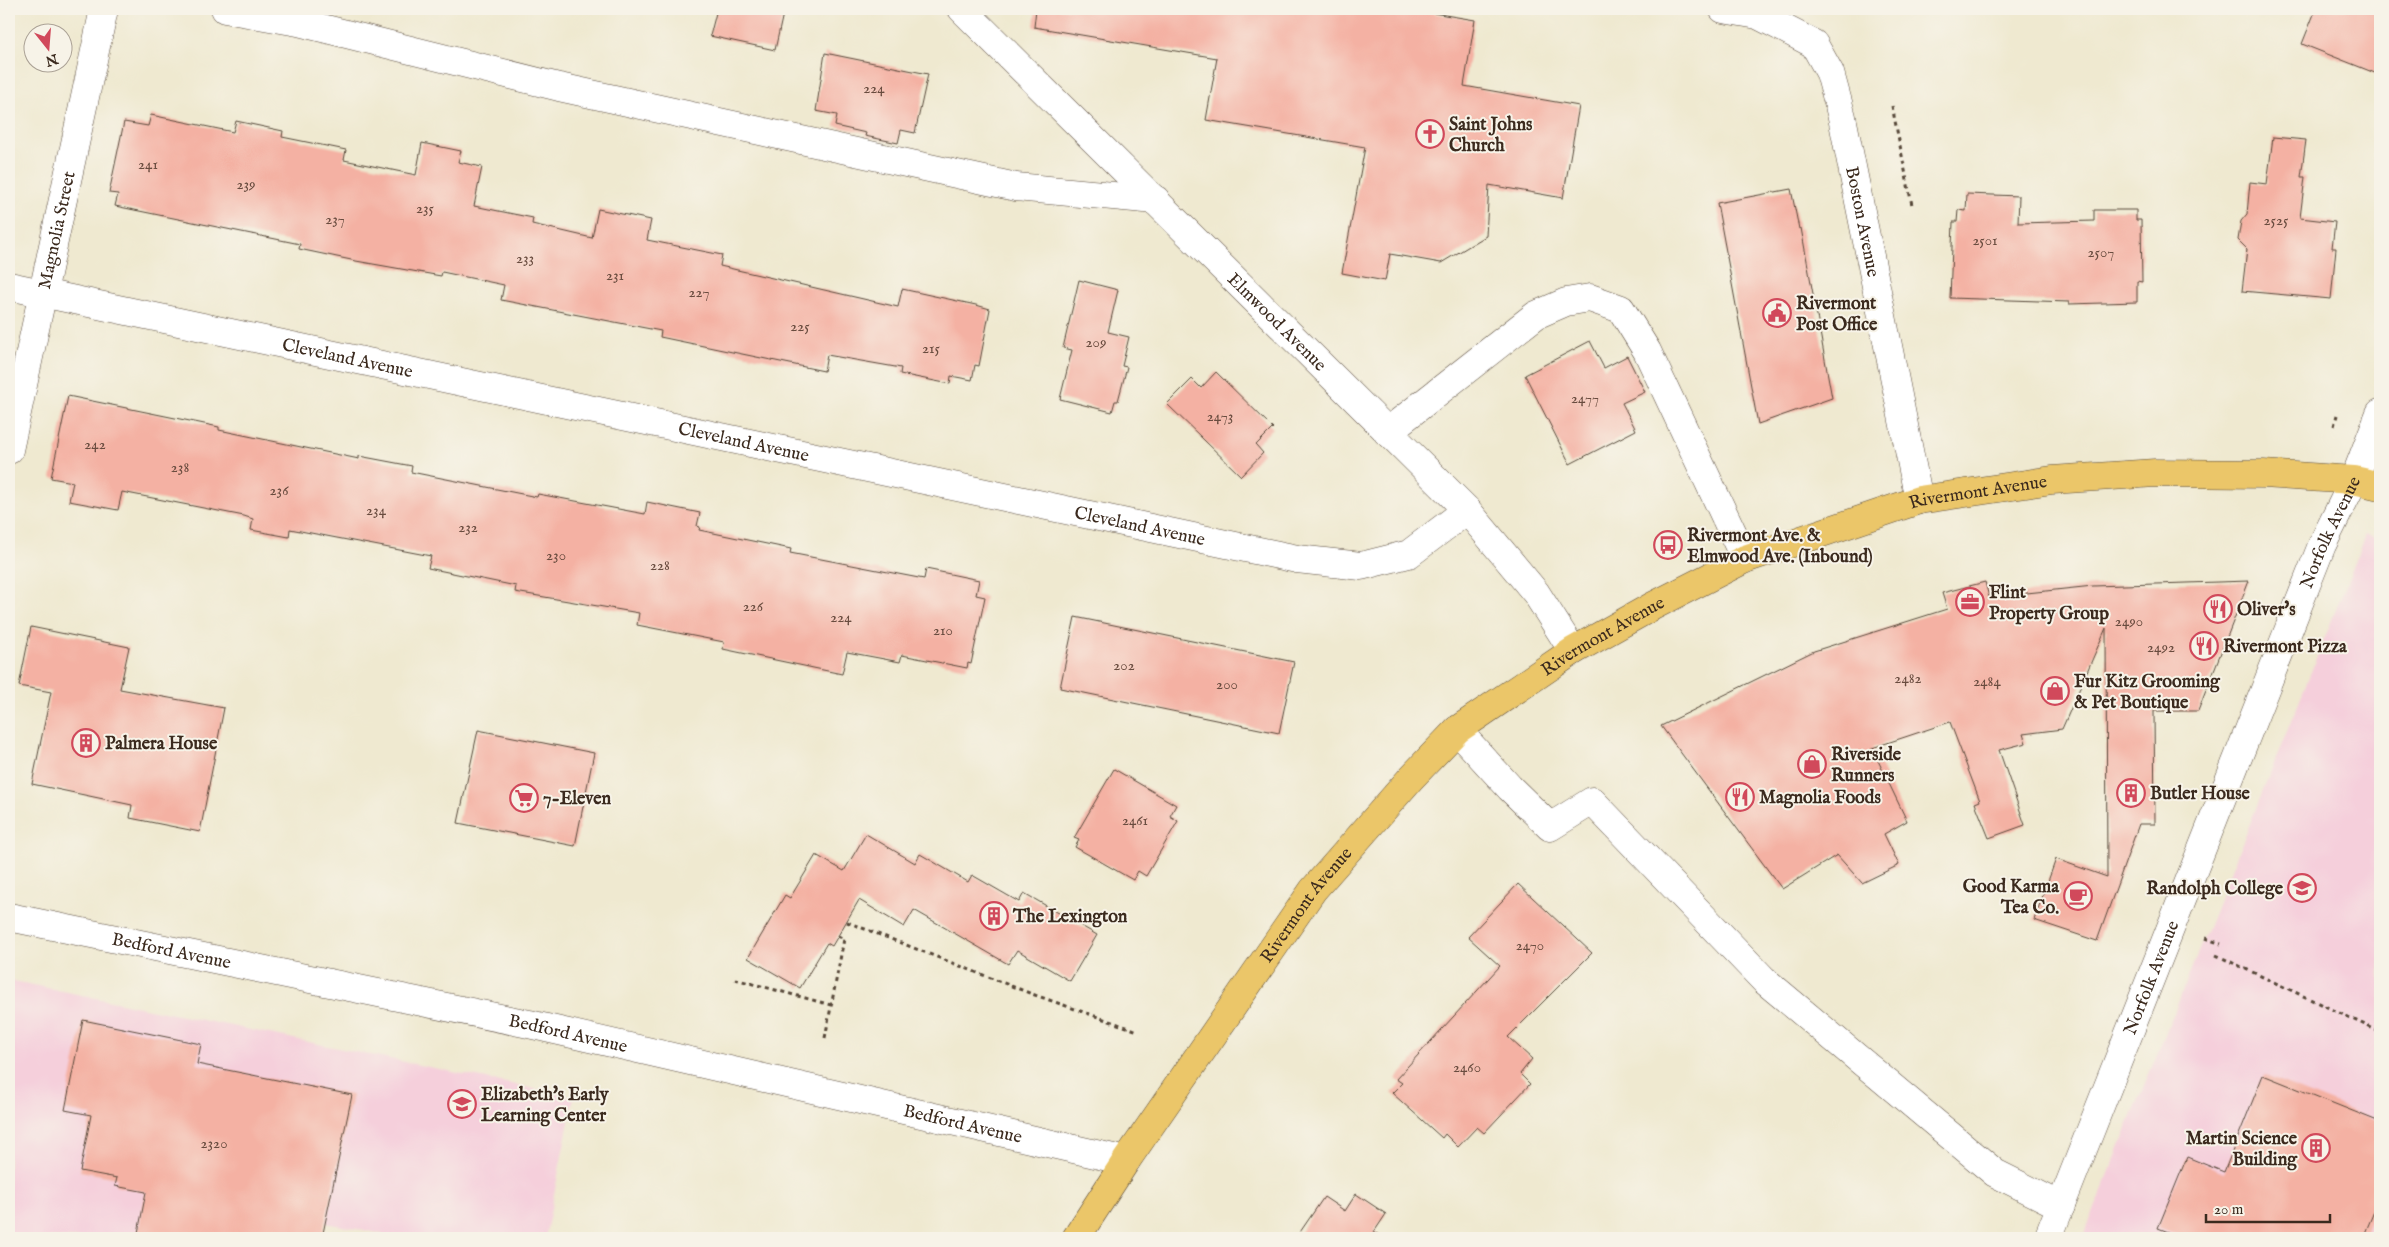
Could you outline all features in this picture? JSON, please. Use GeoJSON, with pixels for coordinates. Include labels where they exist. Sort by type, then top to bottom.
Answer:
{"type":"FeatureCollection","features":[{"type":"Feature","properties":{"kind":"main road","name":"Rivermont Avenue"},"geometry":{"type":"LineString","coordinates":[[1076,1238],[1126,1161],[1313,890],[1411,778],[1457,730],[1573,651],[1653,606],[1746,559],[1919,500],[2052,480],[2156,473],[2263,474],[2354,480],[2380,486]]}},
{"type":"Feature","properties":{"kind":"street","name":"Magnolia Street"},"geometry":{"type":"LineString","coordinates":[[9,450],[104,9]]}},
{"type":"Feature","properties":{"kind":"street"},"geometry":{"type":"LineString","coordinates":[[225,9],[298,22],[559,88],[1016,187],[1156,200]]}},
{"type":"Feature","properties":{"kind":"street","name":"Elmwood Avenue"},"geometry":{"type":"LineString","coordinates":[[962,9],[1467,510],[1536,593],[1573,651]]}},
{"type":"Feature","properties":{"kind":"street","name":"Boston Avenue"},"geometry":{"type":"LineString","coordinates":[[1722,9],[1758,16],[1814,44],[1830,73],[1842,117],[1919,500]]}},
{"type":"Feature","properties":{"kind":"street","name":"Cleveland Avenue"},"geometry":{"type":"LineString","coordinates":[[9,286],[1297,559],[1362,566],[1409,554],[1467,510]]}},
{"type":"Feature","properties":{"kind":"street"},"geometry":{"type":"LineString","coordinates":[[1387,432],[1536,316],[1566,302],[1590,298],[1621,309],[1647,351],[1746,559]]}},
{"type":"Feature","properties":{"kind":"street","name":"Norfolk Avenue"},"geometry":{"type":"LineString","coordinates":[[2048,1238],[2322,545],[2354,480],[2380,413]]}},
{"type":"Feature","properties":{"kind":"street"},"geometry":{"type":"LineString","coordinates":[[1457,730],[1510,788],[1550,827],[1592,801],[1764,980],[1995,1172],[2061,1206]]}},
{"type":"Feature","properties":{"kind":"street","name":"Bedford Avenue"},"geometry":{"type":"LineString","coordinates":[[9,917],[520,1022],[1126,1161]]}},
{"type":"Feature","properties":{"kind":"path"},"geometry":{"type":"LineString","coordinates":[[1892,106],[1912,205]]}},
{"type":"Feature","properties":{"kind":"path"},"geometry":{"type":"LineString","coordinates":[[846,922],[1032,994],[1138,1031]]}},
{"type":"Feature","properties":{"kind":"path"},"geometry":{"type":"LineString","coordinates":[[825,1038],[844,939],[838,936]]}},
{"type":"Feature","properties":{"kind":"path"},"geometry":{"type":"LineString","coordinates":[[2204,938],[2221,944]]}},
{"type":"Feature","properties":{"kind":"path"},"geometry":{"type":"LineString","coordinates":[[2216,955],[2380,1032]]}},
{"type":"Feature","properties":{"kind":"path"},"geometry":{"type":"LineString","coordinates":[[735,979],[831,1005]]}},
{"type":"Feature","properties":{"kind":"shaded area","name":"Randolph College"},"geometry":{"type":"Polygon","coordinates":[[[2366,535],[2380,538],[2380,1238],[2083,1238],[2366,535]]]}},
{"type":"Feature","properties":{"kind":"shaded area","name":"Elizabeth's Early Learning Center"},"geometry":{"type":"Polygon","coordinates":[[[9,980],[574,1097],[545,1238],[383,1238],[383,1234],[326,1223],[352,1095],[65,1110],[91,1115],[80,1171],[117,1178],[116,1186],[146,1192],[137,1238],[9,1238],[9,980]]]}},
{"type":"Feature","properties":{"kind":"building"},"geometry":{"type":"Polygon","coordinates":[[[717,9],[784,9],[775,50],[710,36],[717,9]]]}},
{"type":"Feature","properties":{"kind":"building","name":"Saint Johns Church"},"geometry":{"type":"Polygon","coordinates":[[[1036,9],[1409,9],[1475,20],[1464,86],[1579,106],[1563,198],[1489,185],[1486,236],[1441,263],[1390,254],[1385,281],[1342,273],[1365,147],[1206,120],[1217,58],[1034,27],[1036,9]]]}},
{"type":"Feature","properties":{"kind":"building"},"geometry":{"type":"Polygon","coordinates":[[[2316,9],[2380,9],[2380,75],[2302,44],[2316,9]]]}},
{"type":"Feature","properties":{"kind":"building"},"geometry":{"type":"Polygon","coordinates":[[[825,53],[928,74],[915,133],[901,130],[898,143],[865,136],[866,133],[835,126],[837,115],[816,111],[825,53]]]}},
{"type":"Feature","properties":{"kind":"building"},"geometry":{"type":"Polygon","coordinates":[[[151,115],[233,132],[236,121],[283,131],[282,137],[346,150],[344,160],[416,175],[422,143],[461,151],[458,162],[482,167],[474,206],[533,218],[532,224],[592,238],[598,209],[651,220],[647,240],[722,255],[720,266],[898,307],[902,289],[990,309],[979,366],[975,365],[972,380],[951,376],[950,384],[900,374],[901,368],[827,355],[824,371],[660,337],[661,331],[501,300],[504,285],[442,272],[441,276],[356,261],[299,249],[300,244],[115,206],[118,194],[109,193],[124,122],[148,126],[151,115]]]}},
{"type":"Feature","properties":{"kind":"building"},"geometry":{"type":"Polygon","coordinates":[[[2273,137],[2306,140],[2301,177],[2305,177],[2300,218],[2335,222],[2332,248],[2336,248],[2331,299],[2242,291],[2247,249],[2238,240],[2241,221],[2247,214],[2250,182],[2267,184],[2273,137]]]}},
{"type":"Feature","properties":{"kind":"building","name":"Rivermont Post Office"},"geometry":{"type":"Polygon","coordinates":[[[1791,189],[1799,229],[1801,228],[1832,398],[1758,424],[1717,203],[1791,189]]]}},
{"type":"Feature","properties":{"kind":"building"},"geometry":{"type":"Polygon","coordinates":[[[1967,194],[2019,196],[2018,223],[2094,221],[2094,210],[2136,210],[2136,220],[2141,220],[2142,282],[2137,281],[2137,302],[2069,304],[2069,302],[1950,298],[1953,222],[1957,222],[1958,210],[1966,211],[1967,194]]]}},
{"type":"Feature","properties":{"kind":"building"},"geometry":{"type":"Polygon","coordinates":[[[1079,280],[1118,290],[1108,332],[1129,337],[1122,366],[1127,367],[1118,401],[1115,401],[1112,412],[1060,399],[1072,350],[1063,348],[1079,280]]]}},
{"type":"Feature","properties":{"kind":"building"},"geometry":{"type":"Polygon","coordinates":[[[1590,341],[1604,368],[1627,356],[1645,392],[1622,403],[1636,430],[1570,464],[1525,375],[1590,341]]]}},
{"type":"Feature","properties":{"kind":"building"},"geometry":{"type":"Polygon","coordinates":[[[1216,372],[1273,428],[1256,445],[1263,453],[1241,476],[1167,404],[1192,379],[1201,388],[1216,372]]]}},
{"type":"Feature","properties":{"kind":"building"},"geometry":{"type":"Polygon","coordinates":[[[68,396],[219,427],[219,430],[359,459],[359,456],[412,466],[411,472],[537,497],[538,494],[645,514],[647,502],[700,513],[697,526],[700,527],[699,530],[791,549],[790,553],[924,579],[926,569],[979,580],[976,595],[985,597],[971,664],[968,663],[967,668],[902,655],[900,662],[847,652],[842,674],[723,649],[724,642],[637,625],[639,613],[515,592],[516,586],[428,568],[431,556],[290,529],[289,537],[251,530],[253,519],[244,516],[122,492],[118,510],[69,501],[73,482],[51,478],[68,396]]]}},
{"type":"Feature","properties":{"kind":"building"},"geometry":{"type":"Polygon","coordinates":[[[2249,581],[2198,711],[2154,711],[2155,824],[2139,824],[2097,941],[2034,920],[2056,859],[2107,877],[2106,628],[2062,729],[2023,734],[2026,743],[1999,750],[2025,825],[1989,838],[1975,803],[1980,801],[1950,722],[1872,748],[1907,821],[1884,834],[1899,865],[1862,883],[1837,855],[1782,889],[1661,726],[1814,651],[1947,609],[1942,593],[1985,582],[1989,597],[2093,586],[2249,581]]]}},
{"type":"Feature","properties":{"kind":"building"},"geometry":{"type":"Polygon","coordinates":[[[1075,617],[1294,662],[1279,733],[1060,688],[1075,617]]]}},
{"type":"Feature","properties":{"kind":"building"},"geometry":{"type":"Polygon","coordinates":[[[31,627],[129,647],[120,689],[224,708],[200,832],[130,818],[132,805],[32,784],[51,692],[19,686],[31,627]]]}},
{"type":"Feature","properties":{"kind":"building","name":"7-Eleven"},"geometry":{"type":"Polygon","coordinates":[[[478,730],[594,753],[575,846],[458,823],[478,730]]]}},
{"type":"Feature","properties":{"kind":"building"},"geometry":{"type":"Polygon","coordinates":[[[1114,769],[1176,805],[1170,816],[1178,821],[1146,876],[1138,871],[1133,880],[1075,847],[1079,840],[1074,838],[1114,769]]]}},
{"type":"Feature","properties":{"kind":"building","name":"The Lexington"},"geometry":{"type":"Polygon","coordinates":[[[866,834],[915,863],[920,854],[968,882],[972,875],[1019,902],[1024,893],[1097,935],[1070,981],[1017,950],[1008,964],[914,910],[904,927],[859,900],[832,946],[827,943],[800,988],[748,958],[785,895],[790,898],[816,855],[844,871],[866,834]]]}},
{"type":"Feature","properties":{"kind":"building"},"geometry":{"type":"Polygon","coordinates":[[[1518,884],[1592,953],[1508,1037],[1532,1059],[1520,1074],[1530,1084],[1484,1133],[1477,1127],[1458,1147],[1445,1134],[1442,1138],[1392,1093],[1402,1083],[1396,1079],[1500,966],[1468,937],[1518,884]]]}},
{"type":"Feature","properties":{"kind":"building"},"geometry":{"type":"Polygon","coordinates":[[[83,1020],[201,1044],[197,1064],[352,1095],[322,1238],[137,1238],[146,1192],[115,1186],[117,1178],[80,1171],[91,1115],[65,1110],[83,1020]]]}},
{"type":"Feature","properties":{"kind":"building","name":"Martin Science Building"},"geometry":{"type":"Polygon","coordinates":[[[2263,1075],[2380,1122],[2380,1197],[2363,1238],[2184,1238],[2158,1228],[2187,1157],[2224,1172],[2263,1075]]]}},
{"type":"Feature","properties":{"kind":"building"},"geometry":{"type":"Polygon","coordinates":[[[1356,1194],[1386,1214],[1374,1232],[1384,1238],[1296,1238],[1324,1197],[1345,1211],[1356,1194]]]}},
{"type":"Feature","properties":{"kind":"place","name":"Saint Johns Church"},"geometry":{"type":"Point","coordinates":[1430,134]}},
{"type":"Feature","properties":{"kind":"place","name":"Rivermont Post Office"},"geometry":{"type":"Point","coordinates":[1777,313]}},
{"type":"Feature","properties":{"kind":"place","name":"Rivermont Ave. & Elmwood Ave. (Inbound)"},"geometry":{"type":"Point","coordinates":[1668,545]}},
{"type":"Feature","properties":{"kind":"place","name":"Flint Property Group"},"geometry":{"type":"Point","coordinates":[1970,602]}},
{"type":"Feature","properties":{"kind":"place","name":"Oliver's"},"geometry":{"type":"Point","coordinates":[2218,609]}},
{"type":"Feature","properties":{"kind":"place","name":"Rivermont Pizza"},"geometry":{"type":"Point","coordinates":[2204,646]}},
{"type":"Feature","properties":{"kind":"place","name":"Fur Kitz Grooming & Pet Boutique"},"geometry":{"type":"Point","coordinates":[2055,691]}},
{"type":"Feature","properties":{"kind":"place","name":"Palmera House"},"geometry":{"type":"Point","coordinates":[86,743]}},
{"type":"Feature","properties":{"kind":"place","name":"Riverside Runners"},"geometry":{"type":"Point","coordinates":[1812,764]}},
{"type":"Feature","properties":{"kind":"place","name":"Butler House"},"geometry":{"type":"Point","coordinates":[2131,793]}},
{"type":"Feature","properties":{"kind":"place","name":"Magnolia Foods"},"geometry":{"type":"Point","coordinates":[1740,797]}},
{"type":"Feature","properties":{"kind":"place","name":"7-Eleven"},"geometry":{"type":"Point","coordinates":[524,798]}},
{"type":"Feature","properties":{"kind":"place","name":"Randolph College"},"geometry":{"type":"Point","coordinates":[2302,888]}},
{"type":"Feature","properties":{"kind":"place","name":"Good Karma Tea Co."},"geometry":{"type":"Point","coordinates":[2078,896]}},
{"type":"Feature","properties":{"kind":"place","name":"The Lexington"},"geometry":{"type":"Point","coordinates":[994,916]}},
{"type":"Feature","properties":{"kind":"place","name":"Elizabeth's Early Learning Center"},"geometry":{"type":"Point","coordinates":[462,1104]}},
{"type":"Feature","properties":{"kind":"place","name":"Martin Science Building"},"geometry":{"type":"Point","coordinates":[2316,1148]}}]}
